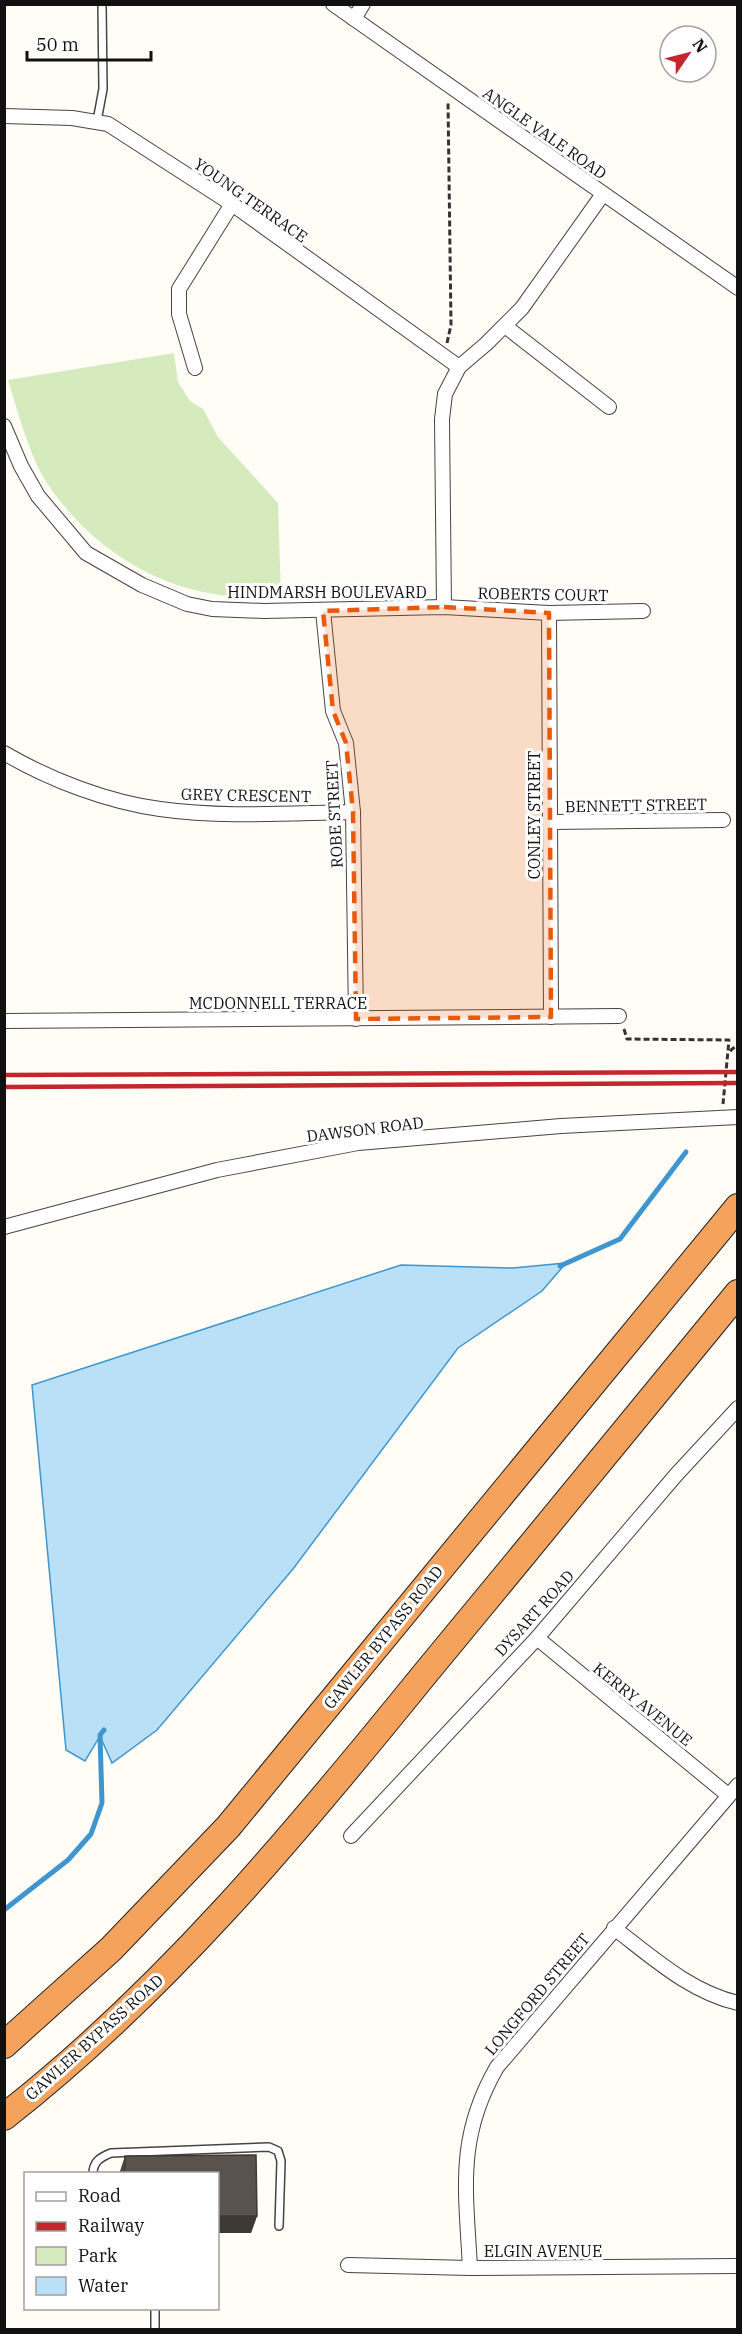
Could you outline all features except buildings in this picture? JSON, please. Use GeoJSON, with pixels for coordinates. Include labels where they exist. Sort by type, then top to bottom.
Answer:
{"type":"FeatureCollection","features":[{"type":"Feature","properties":{"kind":"highway","name":"GAWLER BYPASS ROAD"},"geometry":{"type":"LineString","coordinates":[[4,2045],[111,1948],[228,1827],[738,1207]]}},
{"type":"Feature","properties":{"kind":"highway","name":"GAWLER BYPASS ROAD"},"geometry":{"type":"LineString","coordinates":[[4,2117],[110,2025],[225,1911],[337,1782],[738,1293]]}},
{"type":"Feature","properties":{"kind":"street","name":"ANGLE VALE ROAD"},"geometry":{"type":"LineString","coordinates":[[333,4],[738,288]]}},
{"type":"Feature","properties":{"kind":"street"},"geometry":{"type":"LineString","coordinates":[[354,19],[363,4]]}},
{"type":"Feature","properties":{"kind":"street","name":"YOUNG TERRACE"},"geometry":{"type":"LineString","coordinates":[[4,116],[45,116],[108,124],[232,204],[459,367]]}},
{"type":"Feature","properties":{"kind":"street","name":"HINDMARSH BOULEVARD"},"geometry":{"type":"LineString","coordinates":[[5,427],[21,466],[38,496],[86,553],[164,596],[212,609],[323,611],[444,607],[442,419],[445,394],[459,367],[522,308],[603,194]]}},
{"type":"Feature","properties":{"kind":"street"},"geometry":{"type":"LineString","coordinates":[[195,368],[179,314],[179,289],[232,204]]}},
{"type":"Feature","properties":{"kind":"street"},"geometry":{"type":"LineString","coordinates":[[505,326],[609,407]]}},
{"type":"Feature","properties":{"kind":"street","name":"ROBERTS COURT"},"geometry":{"type":"LineString","coordinates":[[444,607],[549,613],[643,611]]}},
{"type":"Feature","properties":{"kind":"street","name":"ROBE STREET"},"geometry":{"type":"LineString","coordinates":[[323,611],[333,711],[346,743],[353,812],[356,1019]]}},
{"type":"Feature","properties":{"kind":"street","name":"CONLEY STREET"},"geometry":{"type":"LineString","coordinates":[[549,613],[551,1017]]}},
{"type":"Feature","properties":{"kind":"street","name":"GREY CRESCENT"},"geometry":{"type":"LineString","coordinates":[[4,753],[67,783],[115,799],[159,809],[202,813],[353,812]]}},
{"type":"Feature","properties":{"kind":"street","name":"BENNETT STREET"},"geometry":{"type":"LineString","coordinates":[[550,822],[723,820]]}},
{"type":"Feature","properties":{"kind":"street","name":"MCDONNELL TERRACE"},"geometry":{"type":"LineString","coordinates":[[4,1021],[619,1016]]}},
{"type":"Feature","properties":{"kind":"street","name":"DAWSON ROAD"},"geometry":{"type":"LineString","coordinates":[[4,1227],[217,1170],[358,1143],[561,1126],[738,1117]]}},
{"type":"Feature","properties":{"kind":"street","name":"DYSART ROAD"},"geometry":{"type":"LineString","coordinates":[[351,1836],[537,1638],[676,1475],[738,1408]]}},
{"type":"Feature","properties":{"kind":"street","name":"KERRY AVENUE"},"geometry":{"type":"LineString","coordinates":[[537,1638],[733,1790]]}},
{"type":"Feature","properties":{"kind":"street","name":"LONGFORD STREET"},"geometry":{"type":"LineString","coordinates":[[470,2268],[465,2160],[475,2112],[484,2090],[497,2067],[733,1790]]}},
{"type":"Feature","properties":{"kind":"street"},"geometry":{"type":"LineString","coordinates":[[614,1928],[689,1983],[715,1998],[738,2003]]}},
{"type":"Feature","properties":{"kind":"street","name":"ELGIN AVENUE"},"geometry":{"type":"LineString","coordinates":[[348,2265],[470,2268],[738,2266]]}},
{"type":"Feature","properties":{"kind":"lane"},"geometry":{"type":"LineString","coordinates":[[97,121],[103,89],[102,4]]}},
{"type":"Feature","properties":{"kind":"lane"},"geometry":{"type":"LineString","coordinates":[[93,2172],[93,2167],[99,2158],[111,2153],[269,2147],[278,2151],[281,2161],[279,2226]]}},
{"type":"Feature","properties":{"kind":"lane"},"geometry":{"type":"LineString","coordinates":[[155,2310],[155,2330]]}},
{"type":"Feature","properties":{"kind":"path"},"geometry":{"type":"LineString","coordinates":[[440,353],[450,339],[451,325],[448,85]]}},
{"type":"Feature","properties":{"kind":"path"},"geometry":{"type":"LineString","coordinates":[[619,1016],[627,1039],[729,1040],[730,1051],[725,1073],[722,1117]]}},
{"type":"Feature","properties":{"kind":"path"},"geometry":{"type":"LineString","coordinates":[[730,1051],[738,1044]]}},
{"type":"Feature","properties":{"kind":"highlighted area"},"geometry":{"type":"Polygon","coordinates":[[[444,607],[549,613],[551,1017],[356,1019],[353,812],[346,743],[333,711],[323,611],[444,607]]]}},
{"type":"Feature","properties":{"kind":"green space"},"geometry":{"type":"Polygon","coordinates":[[[174,353],[178,382],[190,401],[203,409],[218,437],[278,503],[281,598],[235,597],[208,593],[161,579],[139,568],[118,555],[80,524],[49,486],[36,463],[8,380],[174,353]]]}},
{"type":"Feature","properties":{"kind":"water"},"geometry":{"type":"Polygon","coordinates":[[[566,1263],[542,1291],[458,1348],[293,1569],[157,1730],[112,1763],[100,1736],[85,1761],[66,1750],[32,1385],[401,1265],[513,1268],[566,1263]]]}},
{"type":"Feature","properties":{"kind":"waterway"},"geometry":{"type":"LineString","coordinates":[[560,1266],[620,1239],[686,1152]]}},
{"type":"Feature","properties":{"kind":"waterway"},"geometry":{"type":"LineString","coordinates":[[4,1910],[68,1860],[91,1834],[102,1803],[100,1735],[104,1730]]}},
{"type":"Feature","properties":{"kind":"railway"},"geometry":{"type":"LineString","coordinates":[[4,1075],[738,1072]]}},
{"type":"Feature","properties":{"kind":"railway"},"geometry":{"type":"LineString","coordinates":[[4,1087],[738,1083]]}}]}
